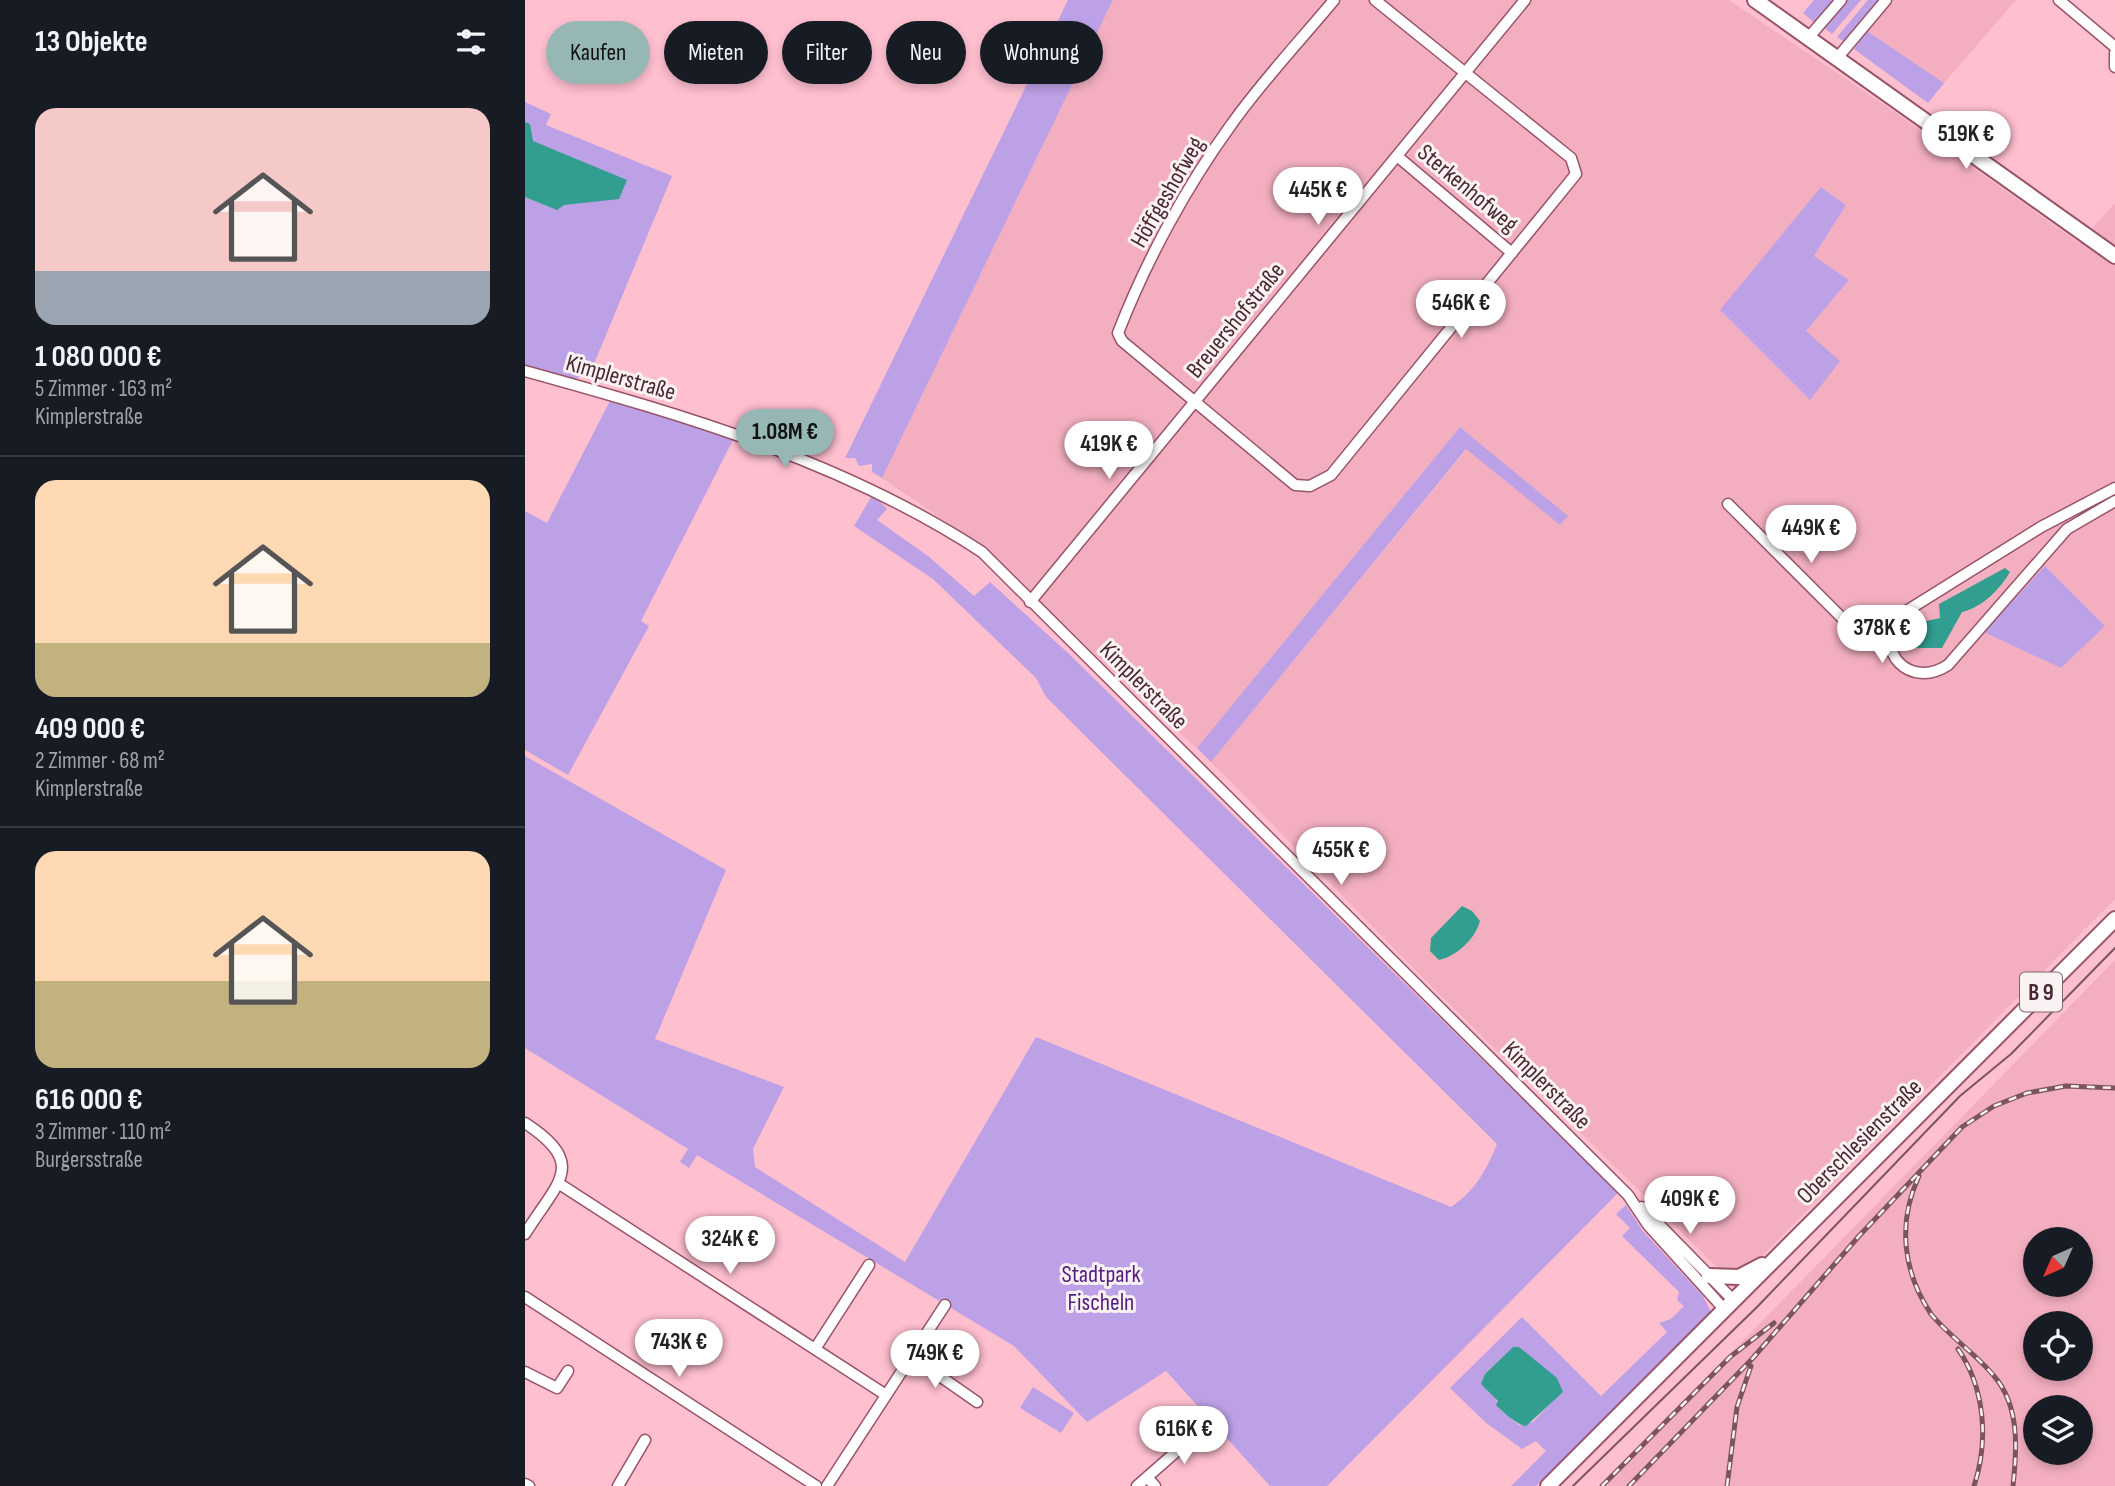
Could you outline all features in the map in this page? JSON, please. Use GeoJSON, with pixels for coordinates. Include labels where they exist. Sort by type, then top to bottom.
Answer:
{"type":"FeatureCollection","features":[{"type":"Feature","properties":{"kind":"main road"},"geometry":{"type":"LineString","coordinates":[[1755,0],[2115,256]]}},
{"type":"Feature","properties":{"kind":"main road","name":"Oberschlesienstraße"},"geometry":{"type":"LineString","coordinates":[[1548,1486],[2115,919]]}},
{"type":"Feature","properties":{"kind":"main road","name":"B 9"},"geometry":{"type":"LineString","coordinates":[[1709,1276],[1739,1277],[1778,1256]]}},
{"type":"Feature","properties":{"kind":"street","name":"Höffgeshofweg"},"geometry":{"type":"LineString","coordinates":[[1195,401],[1122,341],[1118,333],[1139,286],[1204,164],[1232,123],[1334,0]]}},
{"type":"Feature","properties":{"kind":"street"},"geometry":{"type":"LineString","coordinates":[[1375,0],[1464,72]]}},
{"type":"Feature","properties":{"kind":"street","name":"Breuershofstraße"},"geometry":{"type":"LineString","coordinates":[[1030,602],[1525,0]]}},
{"type":"Feature","properties":{"kind":"street"},"geometry":{"type":"LineString","coordinates":[[1809,37],[1841,0]]}},
{"type":"Feature","properties":{"kind":"street"},"geometry":{"type":"LineString","coordinates":[[1838,57],[1886,0]]}},
{"type":"Feature","properties":{"kind":"street"},"geometry":{"type":"LineString","coordinates":[[2059,0],[2115,47]]}},
{"type":"Feature","properties":{"kind":"street"},"geometry":{"type":"LineString","coordinates":[[2115,53],[2115,67]]}},
{"type":"Feature","properties":{"kind":"street","name":"Sterkenhofweg"},"geometry":{"type":"LineString","coordinates":[[1195,401],[1295,485],[1310,486],[1331,475],[1576,174],[1571,158],[1464,72]]}},
{"type":"Feature","properties":{"kind":"street","name":"Sterkenhofweg"},"geometry":{"type":"LineString","coordinates":[[1397,156],[1512,253]]}},
{"type":"Feature","properties":{"kind":"street","name":"Kimplerstraße"},"geometry":{"type":"LineString","coordinates":[[525,372],[724,429],[844,476],[907,506],[982,552],[1709,1276],[1729,1305]]}},
{"type":"Feature","properties":{"kind":"street"},"geometry":{"type":"LineString","coordinates":[[2115,488],[2041,527],[1913,605],[1894,623],[1890,641],[1892,653],[1904,667],[1920,673],[1939,670],[1959,653],[2067,529],[2115,501]]}},
{"type":"Feature","properties":{"kind":"street"},"geometry":{"type":"LineString","coordinates":[[1728,504],[1865,642],[1890,641]]}},
{"type":"Feature","properties":{"kind":"street"},"geometry":{"type":"LineString","coordinates":[[525,1123],[557,1147],[563,1168],[558,1183],[525,1234]]}},
{"type":"Feature","properties":{"kind":"street"},"geometry":{"type":"LineString","coordinates":[[558,1183],[886,1395]]}},
{"type":"Feature","properties":{"kind":"street","name":"Kimplerstraße"},"geometry":{"type":"LineString","coordinates":[[1628,1195],[1648,1225],[1729,1305]]}},
{"type":"Feature","properties":{"kind":"street"},"geometry":{"type":"LineString","coordinates":[[815,1349],[869,1265]]}},
{"type":"Feature","properties":{"kind":"street"},"geometry":{"type":"LineString","coordinates":[[525,1297],[816,1486]]}},
{"type":"Feature","properties":{"kind":"street"},"geometry":{"type":"LineString","coordinates":[[827,1486],[945,1305]]}},
{"type":"Feature","properties":{"kind":"street"},"geometry":{"type":"LineString","coordinates":[[911,1356],[977,1402]]}},
{"type":"Feature","properties":{"kind":"street"},"geometry":{"type":"LineString","coordinates":[[525,1372],[557,1388],[568,1371]]}},
{"type":"Feature","properties":{"kind":"street"},"geometry":{"type":"LineString","coordinates":[[1137,1486],[1210,1422]]}},
{"type":"Feature","properties":{"kind":"street"},"geometry":{"type":"LineString","coordinates":[[618,1486],[645,1440]]}},
{"type":"Feature","properties":{"kind":"street"},"geometry":{"type":"LineString","coordinates":[[1147,1477],[1155,1486]]}},
{"type":"Feature","properties":{"kind":"shaded area"},"geometry":{"type":"Polygon","coordinates":[[[1113,0],[1729,0],[1886,106],[2079,243],[2115,203],[2115,899],[1754,1264],[1724,1274],[1434,989],[1211,762],[1467,449],[1560,525],[1567,516],[1460,427],[1197,749],[970,538],[882,478],[1072,84],[1103,84],[1103,21],[1113,0]],[[1821,187],[1806,331],[1849,280],[1814,256],[1846,205],[1821,187]]]}},
{"type":"Feature","properties":{"kind":"shaded area"},"geometry":{"type":"Polygon","coordinates":[[[1893,0],[2016,0],[1944,83],[1867,31],[1893,0]]]}},
{"type":"Feature","properties":{"kind":"shaded area"},"geometry":{"type":"Polygon","coordinates":[[[525,122],[530,124],[533,141],[627,180],[619,199],[564,205],[557,210],[525,197],[525,122]]]}},
{"type":"Feature","properties":{"kind":"shaded area"},"geometry":{"type":"Polygon","coordinates":[[[2005,568],[2010,572],[2001,585],[1984,602],[1962,612],[1942,648],[1911,648],[1917,623],[1940,618],[1939,604],[2005,568]]]}},
{"type":"Feature","properties":{"kind":"shaded area"},"geometry":{"type":"Polygon","coordinates":[[[1462,906],[1472,911],[1480,921],[1478,928],[1459,951],[1439,960],[1430,951],[1431,938],[1462,906]]]}},
{"type":"Feature","properties":{"kind":"shaded area"},"geometry":{"type":"Polygon","coordinates":[[[2115,960],[2115,1486],[1601,1486],[2115,960]]]}},
{"type":"Feature","properties":{"kind":"shaded area"},"geometry":{"type":"Polygon","coordinates":[[[1513,1347],[1519,1347],[1557,1378],[1563,1392],[1526,1426],[1514,1421],[1502,1411],[1496,1405],[1498,1401],[1481,1384],[1485,1374],[1513,1347]]]}},
{"type":"Feature","properties":{"kind":"green space"},"geometry":{"type":"Polygon","coordinates":[[[1068,0],[1113,0],[1103,21],[1058,21],[1068,0]]]}},
{"type":"Feature","properties":{"kind":"green space"},"geometry":{"type":"Polygon","coordinates":[[[1814,0],[1836,0],[1815,23],[1803,13],[1814,0]]]}},
{"type":"Feature","properties":{"kind":"green space"},"geometry":{"type":"Polygon","coordinates":[[[1846,0],[1861,0],[1832,34],[1823,27],[1846,0]]]}},
{"type":"Feature","properties":{"kind":"green space"},"geometry":{"type":"Polygon","coordinates":[[[1868,0],[1883,0],[1846,43],[1837,37],[1868,0]]]}},
{"type":"Feature","properties":{"kind":"green space"},"geometry":{"type":"Polygon","coordinates":[[[1867,31],[1944,83],[1928,103],[1854,49],[1867,31]]]}},
{"type":"Feature","properties":{"kind":"green space"},"geometry":{"type":"Polygon","coordinates":[[[1027,84],[1072,84],[882,478],[872,472],[872,464],[859,466],[855,458],[845,458],[1027,84]]]}},
{"type":"Feature","properties":{"kind":"green space"},"geometry":{"type":"Polygon","coordinates":[[[525,102],[551,114],[546,125],[672,176],[591,371],[572,381],[525,368],[525,102]]]}},
{"type":"Feature","properties":{"kind":"green space"},"geometry":{"type":"Polygon","coordinates":[[[1821,187],[1846,205],[1814,256],[1849,280],[1806,331],[1840,361],[1810,400],[1720,310],[1821,187]]]}},
{"type":"Feature","properties":{"kind":"green space"},"geometry":{"type":"Polygon","coordinates":[[[611,399],[734,438],[641,621],[649,626],[568,775],[525,750],[525,511],[547,523],[611,399]]]}},
{"type":"Feature","properties":{"kind":"green space"},"geometry":{"type":"Polygon","coordinates":[[[1460,427],[1568,516],[1560,525],[1466,449],[1211,762],[1197,748],[1460,427]]]}},
{"type":"Feature","properties":{"kind":"green space","name":"Stadtpark Fischeln"},"geometry":{"type":"Polygon","coordinates":[[[873,494],[887,509],[877,520],[928,556],[974,596],[990,582],[1068,653],[1618,1193],[1327,1486],[1270,1486],[1166,1371],[1087,1422],[1014,1346],[697,1155],[689,1168],[680,1162],[688,1149],[525,1048],[525,756],[726,870],[655,1039],[784,1087],[753,1149],[755,1167],[905,1262],[1036,1037],[1451,1207],[1467,1194],[1484,1172],[1497,1144],[1046,697],[1036,678],[933,579],[854,526],[873,494]]]}},
{"type":"Feature","properties":{"kind":"green space"},"geometry":{"type":"Polygon","coordinates":[[[2045,566],[2105,626],[2061,668],[1984,632],[2045,566]]]}},
{"type":"Feature","properties":{"kind":"green space"},"geometry":{"type":"Polygon","coordinates":[[[1626,1205],[1642,1230],[1703,1296],[1711,1312],[1536,1486],[1511,1486],[1546,1451],[1536,1441],[1522,1449],[1485,1422],[1450,1388],[1522,1317],[1601,1396],[1667,1332],[1659,1323],[1671,1319],[1684,1306],[1677,1300],[1679,1292],[1622,1236],[1630,1228],[1616,1214],[1626,1205]],[[1513,1347],[1485,1374],[1501,1410],[1519,1425],[1533,1422],[1557,1396],[1519,1347],[1513,1347]]]}},
{"type":"Feature","properties":{"kind":"green space"},"geometry":{"type":"Polygon","coordinates":[[[1033,1387],[1074,1413],[1061,1433],[1020,1408],[1033,1387]]]}},
{"type":"Feature","properties":{"kind":"tram line"},"geometry":{"type":"LineString","coordinates":[[1573,1486],[1757,1307],[1960,1096],[2011,1054],[2115,948]]}},
{"type":"Feature","properties":{"kind":"railway"},"geometry":{"type":"LineString","coordinates":[[1629,1486],[1752,1359],[1859,1236],[1962,1127],[1994,1106],[2027,1093],[2066,1086],[2115,1088]]}},
{"type":"Feature","properties":{"kind":"railway"},"geometry":{"type":"LineString","coordinates":[[1919,1176],[1912,1194],[1906,1229],[1906,1247],[1914,1281],[1931,1314],[1987,1368],[2009,1401],[2016,1443],[2013,1486]]}},
{"type":"Feature","properties":{"kind":"railway"},"geometry":{"type":"LineString","coordinates":[[1602,1486],[1730,1357],[1774,1323]]}},
{"type":"Feature","properties":{"kind":"railway"},"geometry":{"type":"LineString","coordinates":[[1958,1349],[1974,1381],[1982,1415],[1982,1451],[1974,1486]]}},
{"type":"Feature","properties":{"kind":"railway"},"geometry":{"type":"LineString","coordinates":[[1727,1486],[1737,1407],[1751,1366]]}}]}
